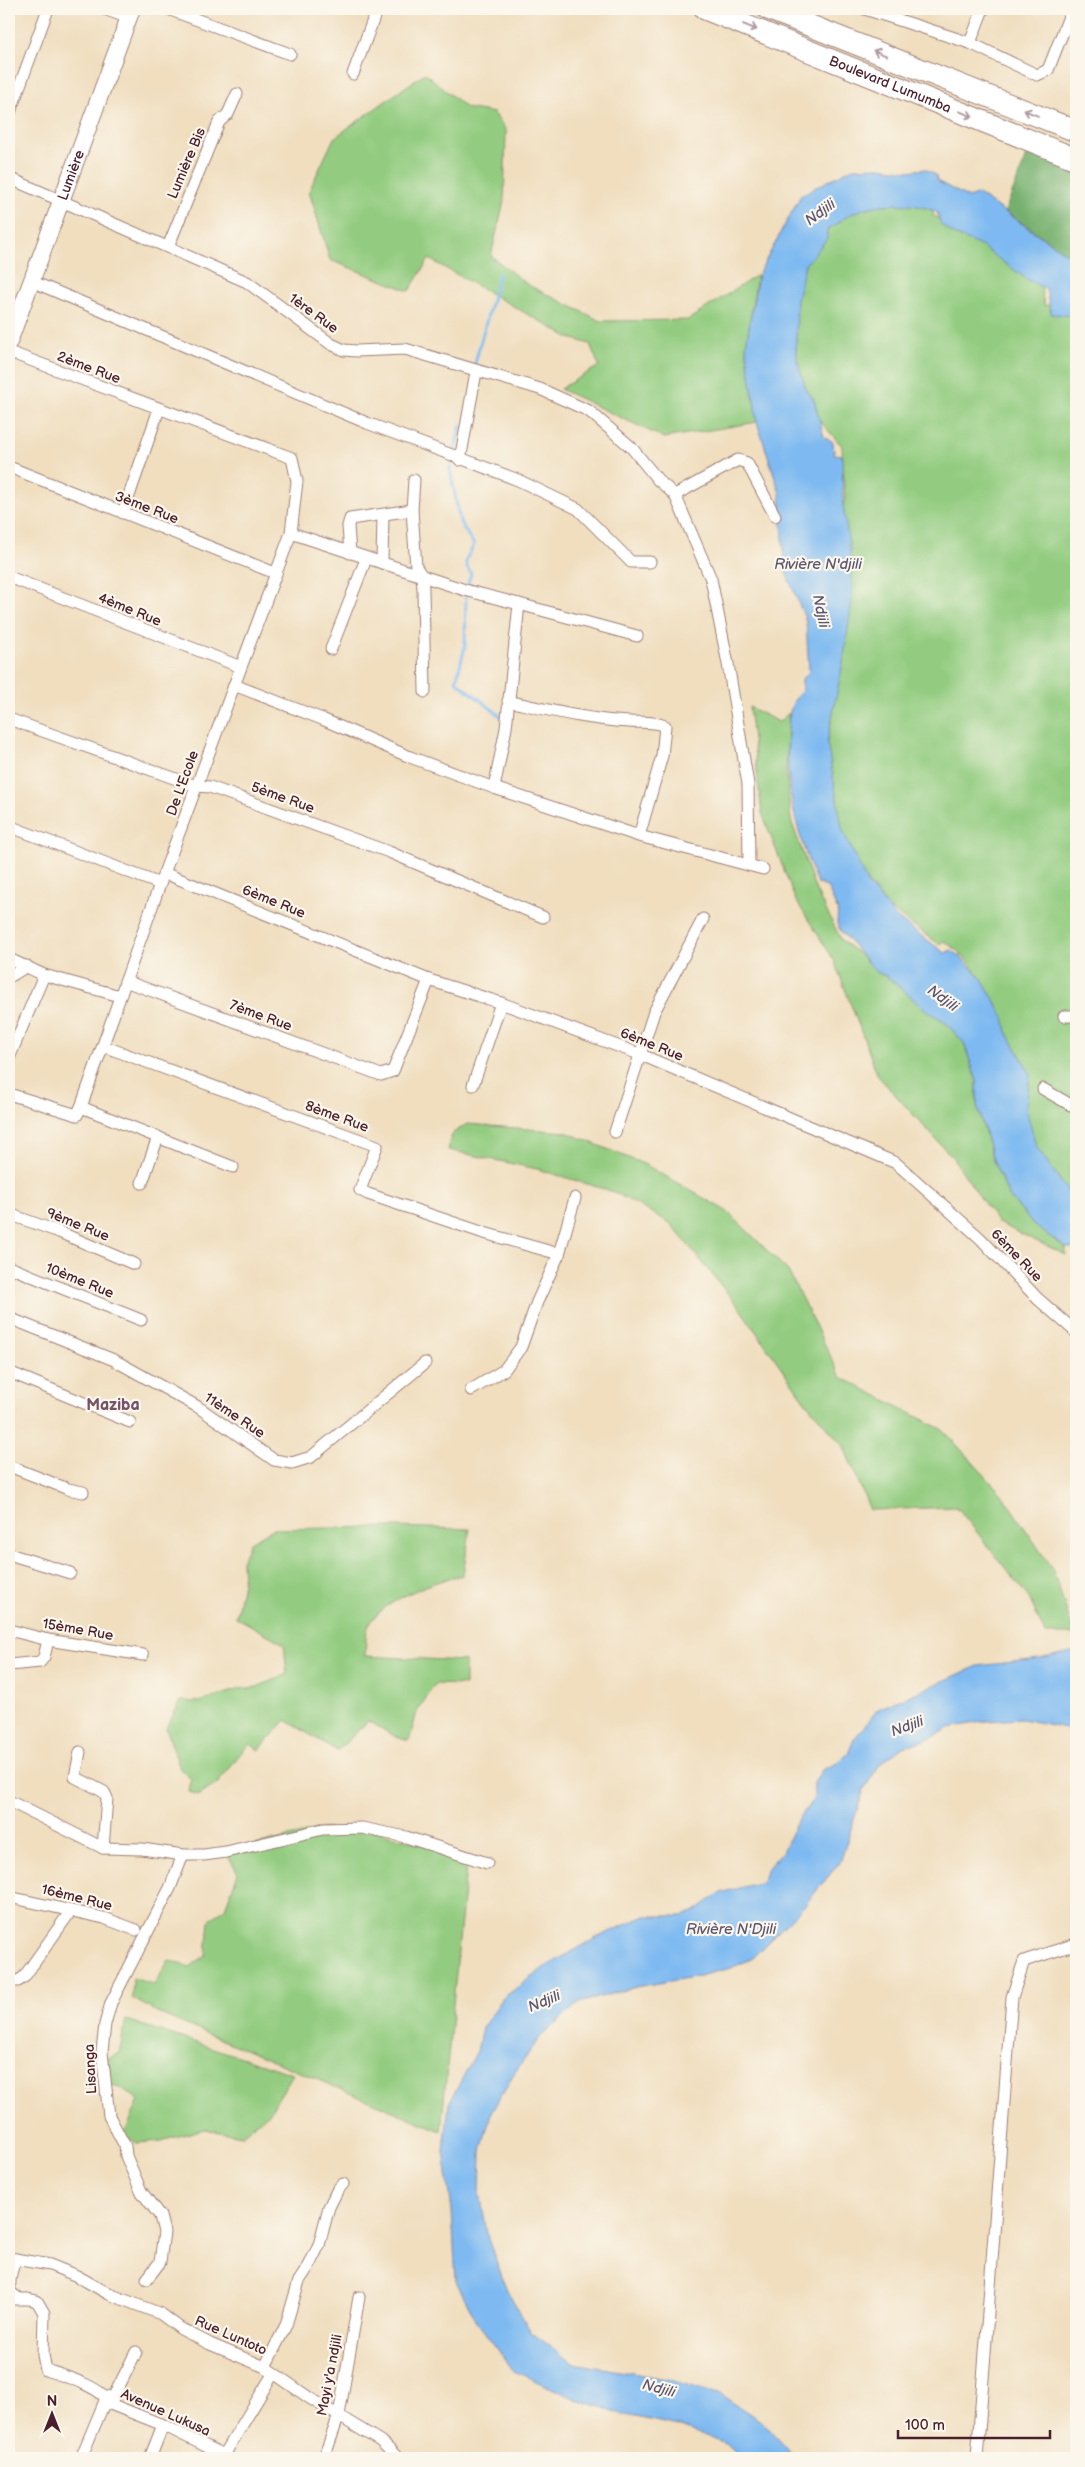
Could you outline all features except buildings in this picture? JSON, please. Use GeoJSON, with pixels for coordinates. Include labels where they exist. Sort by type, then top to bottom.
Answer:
{"type":"FeatureCollection","features":[{"type":"Feature","properties":{"kind":"highway","name":"Boulevard Lumumba"},"geometry":{"type":"LineString","coordinates":[[705,9],[1076,159]]}},
{"type":"Feature","properties":{"kind":"highway","name":"Boulevard Lumumba"},"geometry":{"type":"LineString","coordinates":[[768,9],[1076,131]]}},
{"type":"Feature","properties":{"kind":"street"},"geometry":{"type":"LineString","coordinates":[[9,115],[48,9]]}},
{"type":"Feature","properties":{"kind":"street"},"geometry":{"type":"LineString","coordinates":[[104,9],[131,13]]}},
{"type":"Feature","properties":{"kind":"street"},"geometry":{"type":"LineString","coordinates":[[168,9],[290,54]]}},
{"type":"Feature","properties":{"kind":"street"},"geometry":{"type":"LineString","coordinates":[[353,74],[377,9]]}},
{"type":"Feature","properties":{"kind":"street"},"geometry":{"type":"LineString","coordinates":[[970,43],[983,9]]}},
{"type":"Feature","properties":{"kind":"street"},"geometry":{"type":"LineString","coordinates":[[872,10],[970,43],[1037,75],[1048,70],[1072,9]]}},
{"type":"Feature","properties":{"kind":"street","name":"Lumière"},"geometry":{"type":"LineString","coordinates":[[9,342],[12,321],[31,281],[131,13]]}},
{"type":"Feature","properties":{"kind":"street","name":"Lumière Bis"},"geometry":{"type":"LineString","coordinates":[[168,247],[219,122],[228,114],[237,94]]}},
{"type":"Feature","properties":{"kind":"street","name":"1ère Rue"},"geometry":{"type":"LineString","coordinates":[[9,178],[247,282],[316,335],[338,347],[357,351],[405,349],[540,389],[589,411],[630,447],[658,480],[675,495]]}},
{"type":"Feature","properties":{"kind":"street"},"geometry":{"type":"LineString","coordinates":[[31,281],[367,423],[460,460],[518,480],[578,509],[631,562],[650,562]]}},
{"type":"Feature","properties":{"kind":"street","name":"2ème Rue"},"geometry":{"type":"LineString","coordinates":[[9,352],[292,458]]}},
{"type":"Feature","properties":{"kind":"street"},"geometry":{"type":"LineString","coordinates":[[460,460],[474,371]]}},
{"type":"Feature","properties":{"kind":"street"},"geometry":{"type":"LineString","coordinates":[[123,513],[159,409]]}},
{"type":"Feature","properties":{"kind":"street","name":"De L'Ecole"},"geometry":{"type":"LineString","coordinates":[[79,1111],[162,878],[291,533],[297,481],[292,458]]}},
{"type":"Feature","properties":{"kind":"street"},"geometry":{"type":"LineString","coordinates":[[748,865],[748,784],[728,664],[711,579],[675,495],[738,460],[747,463],[775,516]]}},
{"type":"Feature","properties":{"kind":"street","name":"3ème Rue"},"geometry":{"type":"LineString","coordinates":[[9,467],[276,573]]}},
{"type":"Feature","properties":{"kind":"street"},"geometry":{"type":"LineString","coordinates":[[414,480],[412,510],[416,567],[422,576],[425,692]]}},
{"type":"Feature","properties":{"kind":"street"},"geometry":{"type":"LineString","coordinates":[[350,553],[348,522],[350,519],[412,510]]}},
{"type":"Feature","properties":{"kind":"street"},"geometry":{"type":"LineString","coordinates":[[382,563],[383,515]]}},
{"type":"Feature","properties":{"kind":"street"},"geometry":{"type":"LineString","coordinates":[[291,533],[422,576],[637,636]]}},
{"type":"Feature","properties":{"kind":"street"},"geometry":{"type":"LineString","coordinates":[[331,649],[366,559]]}},
{"type":"Feature","properties":{"kind":"street","name":"4ème Rue"},"geometry":{"type":"LineString","coordinates":[[9,577],[241,666]]}},
{"type":"Feature","properties":{"kind":"street"},"geometry":{"type":"LineString","coordinates":[[494,788],[506,728],[519,604]]}},
{"type":"Feature","properties":{"kind":"street"},"geometry":{"type":"LineString","coordinates":[[234,685],[322,719],[410,757],[494,788],[639,836],[763,869]]}},
{"type":"Feature","properties":{"kind":"street"},"geometry":{"type":"LineString","coordinates":[[508,701],[580,717],[608,721],[656,723],[664,726],[662,756],[639,836]]}},
{"type":"Feature","properties":{"kind":"street","name":"5ème Rue"},"geometry":{"type":"LineString","coordinates":[[9,718],[196,786],[210,787],[389,852],[543,917]]}},
{"type":"Feature","properties":{"kind":"street","name":"6ème Rue"},"geometry":{"type":"LineString","coordinates":[[9,826],[162,878],[429,980],[501,1003],[639,1054],[896,1164],[980,1238],[1038,1299],[1076,1332]]}},
{"type":"Feature","properties":{"kind":"street"},"geometry":{"type":"LineString","coordinates":[[615,1132],[654,1012],[703,920]]}},
{"type":"Feature","properties":{"kind":"street"},"geometry":{"type":"LineString","coordinates":[[9,959],[44,975],[120,996]]}},
{"type":"Feature","properties":{"kind":"street"},"geometry":{"type":"LineString","coordinates":[[9,977],[27,966]]}},
{"type":"Feature","properties":{"kind":"street"},"geometry":{"type":"LineString","coordinates":[[9,1058],[44,975]]}},
{"type":"Feature","properties":{"kind":"street","name":"7ème Rue"},"geometry":{"type":"LineString","coordinates":[[125,981],[380,1075],[388,1075],[396,1066],[429,980]]}},
{"type":"Feature","properties":{"kind":"street"},"geometry":{"type":"LineString","coordinates":[[473,1085],[501,1003]]}},
{"type":"Feature","properties":{"kind":"street"},"geometry":{"type":"LineString","coordinates":[[1064,1016],[1076,1016]]}},
{"type":"Feature","properties":{"kind":"street","name":"8ème Rue"},"geometry":{"type":"LineString","coordinates":[[103,1046],[377,1146],[360,1190],[368,1194],[484,1233],[559,1254]]}},
{"type":"Feature","properties":{"kind":"street"},"geometry":{"type":"LineString","coordinates":[[1042,1089],[1076,1108]]}},
{"type":"Feature","properties":{"kind":"street"},"geometry":{"type":"LineString","coordinates":[[9,1094],[79,1111],[158,1138],[233,1167]]}},
{"type":"Feature","properties":{"kind":"street"},"geometry":{"type":"LineString","coordinates":[[142,1182],[158,1138]]}},
{"type":"Feature","properties":{"kind":"street"},"geometry":{"type":"LineString","coordinates":[[471,1390],[504,1370],[521,1347],[537,1302],[559,1254],[575,1198]]}},
{"type":"Feature","properties":{"kind":"street","name":"9ème Rue"},"geometry":{"type":"LineString","coordinates":[[9,1214],[59,1232],[134,1264]]}},
{"type":"Feature","properties":{"kind":"street","name":"10ème Rue"},"geometry":{"type":"LineString","coordinates":[[9,1267],[141,1320]]}},
{"type":"Feature","properties":{"kind":"street","name":"11ème Rue"},"geometry":{"type":"LineString","coordinates":[[9,1318],[114,1360],[198,1407],[274,1460],[292,1463],[311,1457],[425,1364]]}},
{"type":"Feature","properties":{"kind":"street"},"geometry":{"type":"LineString","coordinates":[[9,1372],[130,1422]]}},
{"type":"Feature","properties":{"kind":"street"},"geometry":{"type":"LineString","coordinates":[[9,1466],[68,1489],[83,1492]]}},
{"type":"Feature","properties":{"kind":"street"},"geometry":{"type":"LineString","coordinates":[[9,1554],[70,1572]]}},
{"type":"Feature","properties":{"kind":"street","name":"15ème Rue"},"geometry":{"type":"LineString","coordinates":[[9,1630],[48,1640],[143,1654]]}},
{"type":"Feature","properties":{"kind":"street"},"geometry":{"type":"LineString","coordinates":[[9,1665],[40,1662],[44,1657],[48,1640]]}},
{"type":"Feature","properties":{"kind":"street"},"geometry":{"type":"LineString","coordinates":[[80,1752],[75,1777],[104,1792],[107,1798],[103,1848]]}},
{"type":"Feature","properties":{"kind":"street"},"geometry":{"type":"LineString","coordinates":[[9,1801],[103,1848],[142,1849],[182,1855],[226,1852],[323,1828],[362,1828],[406,1838],[487,1863]]}},
{"type":"Feature","properties":{"kind":"street","name":"Lisanga"},"geometry":{"type":"LineString","coordinates":[[148,2279],[160,2262],[164,2232],[160,2216],[141,2191],[126,2156],[126,2146],[109,2116],[102,2052],[105,2024],[111,2002],[170,1888],[182,1855]]}},
{"type":"Feature","properties":{"kind":"street","name":"16ème Rue"},"geometry":{"type":"LineString","coordinates":[[9,1897],[104,1918],[136,1930]]}},
{"type":"Feature","properties":{"kind":"street"},"geometry":{"type":"LineString","coordinates":[[9,1982],[18,1981],[24,1977],[70,1912]]}},
{"type":"Feature","properties":{"kind":"street"},"geometry":{"type":"LineString","coordinates":[[977,2458],[1012,1997],[1024,1961],[1076,1944]]}},
{"type":"Feature","properties":{"kind":"street"},"geometry":{"type":"LineString","coordinates":[[227,2456],[269,2370],[286,2325],[299,2281],[310,2266],[319,2244],[329,2207],[338,2188],[344,2184]]}},
{"type":"Feature","properties":{"kind":"street"},"geometry":{"type":"LineString","coordinates":[[12,2259],[10,2292],[14,2299]]}},
{"type":"Feature","properties":{"kind":"street","name":"Rue Luntoto"},"geometry":{"type":"LineString","coordinates":[[12,2259],[50,2265],[77,2276],[109,2294],[161,2314],[181,2329],[269,2370],[380,2441],[398,2458]]}},
{"type":"Feature","properties":{"kind":"street","name":"Mayi y'a ndjili"},"geometry":{"type":"LineString","coordinates":[[324,2458],[339,2415],[359,2297]]}},
{"type":"Feature","properties":{"kind":"street","name":"Avenue Lukusa"},"geometry":{"type":"LineString","coordinates":[[14,2299],[37,2301],[44,2313],[43,2355],[46,2370],[87,2386],[108,2400],[227,2456]]}},
{"type":"Feature","properties":{"kind":"street"},"geometry":{"type":"LineString","coordinates":[[80,2458],[108,2400],[136,2352]]}},
{"type":"Feature","properties":{"kind":"street"},"geometry":{"type":"LineString","coordinates":[[150,2458],[163,2425]]}},
{"type":"Feature","properties":{"kind":"green space"},"geometry":{"type":"Polygon","coordinates":[[[425,73],[466,108],[494,113],[506,130],[504,201],[491,256],[528,285],[601,321],[688,320],[757,275],[746,347],[757,422],[664,438],[560,389],[599,366],[590,344],[570,338],[429,259],[409,291],[330,260],[309,191],[334,138],[425,73]]]}},
{"type":"Feature","properties":{"kind":"green space"},"geometry":{"type":"Polygon","coordinates":[[[1031,145],[1076,162],[1076,260],[1005,211],[1031,145]]]}},
{"type":"Feature","properties":{"kind":"green space"},"geometry":{"type":"Polygon","coordinates":[[[930,202],[934,216],[1040,280],[1044,305],[1076,308],[1076,1194],[1065,1187],[1029,1137],[979,977],[966,959],[950,945],[944,941],[939,944],[890,909],[860,873],[835,818],[825,769],[839,518],[845,500],[842,446],[812,412],[799,379],[790,292],[812,238],[847,203],[930,202]]]}},
{"type":"Feature","properties":{"kind":"green space"},"geometry":{"type":"Polygon","coordinates":[[[749,707],[779,722],[789,713],[786,769],[791,820],[816,891],[842,941],[861,955],[876,972],[888,977],[925,1009],[945,1022],[964,1043],[977,1081],[977,1105],[993,1160],[1009,1196],[1035,1226],[1066,1248],[1066,1255],[998,1223],[953,1158],[878,1076],[834,960],[795,899],[762,813],[749,707]]]}},
{"type":"Feature","properties":{"kind":"green space"},"geometry":{"type":"Polygon","coordinates":[[[467,1124],[566,1132],[646,1165],[728,1212],[788,1271],[841,1377],[943,1430],[1001,1493],[1053,1570],[1074,1634],[1045,1634],[1029,1598],[957,1507],[870,1510],[844,1447],[804,1400],[738,1306],[670,1223],[614,1192],[537,1169],[448,1150],[452,1134],[467,1124]]]}},
{"type":"Feature","properties":{"kind":"green space"},"geometry":{"type":"Polygon","coordinates":[[[390,1527],[470,1529],[463,1575],[439,1581],[411,1592],[375,1616],[369,1625],[366,1636],[365,1656],[465,1661],[465,1685],[435,1684],[417,1712],[409,1741],[396,1737],[368,1721],[337,1751],[286,1720],[259,1750],[250,1744],[217,1784],[199,1795],[189,1792],[191,1779],[180,1769],[166,1728],[181,1701],[199,1702],[240,1689],[257,1687],[287,1674],[284,1644],[236,1617],[243,1583],[242,1561],[250,1542],[273,1529],[390,1527]]]}},
{"type":"Feature","properties":{"kind":"green space"},"geometry":{"type":"Polygon","coordinates":[[[323,1829],[376,1831],[467,1857],[441,2131],[160,2014],[132,1998],[133,1978],[154,1985],[169,1960],[190,1967],[206,1955],[209,1921],[225,1908],[238,1873],[226,1852],[323,1829]]]}},
{"type":"Feature","properties":{"kind":"green space"},"geometry":{"type":"Polygon","coordinates":[[[126,2020],[293,2074],[269,2113],[241,2136],[204,2129],[161,2141],[137,2143],[124,2135],[139,2100],[120,2087],[105,2083],[107,2060],[119,2053],[126,2020]]]}},
{"type":"Feature","properties":{"kind":"water","name":"Rivière N'djili"},"geometry":{"type":"Polygon","coordinates":[[[879,167],[908,171],[925,169],[936,175],[937,181],[969,198],[978,194],[1076,260],[1076,316],[1051,314],[1046,289],[1028,280],[981,246],[955,235],[941,225],[937,212],[917,206],[895,204],[863,209],[827,230],[827,239],[805,265],[797,301],[796,348],[798,363],[806,389],[814,400],[824,437],[833,442],[834,454],[842,455],[843,505],[852,565],[852,601],[843,663],[827,742],[842,828],[867,883],[897,918],[945,953],[951,950],[960,956],[982,979],[1004,1017],[1007,1032],[1030,1073],[1026,1108],[1036,1146],[1072,1197],[1076,1199],[1076,1248],[1066,1248],[1035,1226],[1009,1196],[993,1160],[977,1105],[977,1081],[964,1043],[945,1022],[925,1009],[888,977],[876,972],[840,930],[837,923],[838,911],[827,887],[817,883],[798,829],[794,811],[788,775],[789,718],[794,701],[802,691],[802,679],[809,672],[806,621],[785,570],[780,493],[757,422],[746,347],[758,275],[801,195],[853,168],[879,167]]]}},
{"type":"Feature","properties":{"kind":"water","name":"Rivière N'Djili"},"geometry":{"type":"Polygon","coordinates":[[[1076,1651],[1076,1730],[1022,1719],[987,1721],[949,1728],[936,1736],[903,1747],[880,1764],[864,1789],[840,1862],[804,1906],[751,1959],[731,1968],[699,1976],[636,1987],[579,2003],[540,2037],[513,2075],[491,2113],[481,2151],[480,2193],[488,2239],[507,2290],[531,2332],[573,2363],[667,2379],[721,2395],[764,2423],[795,2458],[741,2458],[726,2444],[678,2426],[626,2415],[576,2399],[514,2371],[477,2322],[456,2281],[452,2211],[444,2151],[449,2103],[477,2051],[482,2028],[503,1998],[545,1967],[596,1938],[645,1916],[682,1916],[695,1911],[720,1893],[762,1882],[767,1869],[782,1852],[796,1823],[814,1798],[814,1783],[822,1770],[837,1763],[848,1754],[854,1739],[878,1709],[978,1666],[1039,1659],[1076,1651]]]}},
{"type":"Feature","properties":{"kind":"waterway"},"geometry":{"type":"LineString","coordinates":[[474,367],[499,274]]}},
{"type":"Feature","properties":{"kind":"waterway"},"geometry":{"type":"LineString","coordinates":[[454,453],[461,425]]}},
{"type":"Feature","properties":{"kind":"waterway"},"geometry":{"type":"LineString","coordinates":[[453,459],[450,469],[460,522],[474,545],[466,561],[471,574],[467,586]]}},
{"type":"Feature","properties":{"kind":"waterway"},"geometry":{"type":"LineString","coordinates":[[466,593],[465,647],[456,681],[503,718]]}},
{"type":"Feature","properties":{"kind":"district","name":"Maziba"},"geometry":{"type":"Point","coordinates":[113,1404]}},
{"type":"Feature","properties":{"kind":"water label","name":"Ndjili"},"geometry":{"type":"Point","coordinates":[820,212]}},
{"type":"Feature","properties":{"kind":"water label","name":"Ndjili"},"geometry":{"type":"Point","coordinates":[821,611]}},
{"type":"Feature","properties":{"kind":"water label","name":"Ndjili"},"geometry":{"type":"Point","coordinates":[943,998]}},
{"type":"Feature","properties":{"kind":"water label","name":"Ndjili"},"geometry":{"type":"Point","coordinates":[907,1726]}},
{"type":"Feature","properties":{"kind":"water label","name":"Ndjili"},"geometry":{"type":"Point","coordinates":[544,2001]}},
{"type":"Feature","properties":{"kind":"water label","name":"Ndjili"},"geometry":{"type":"Point","coordinates":[659,2388]}}]}
